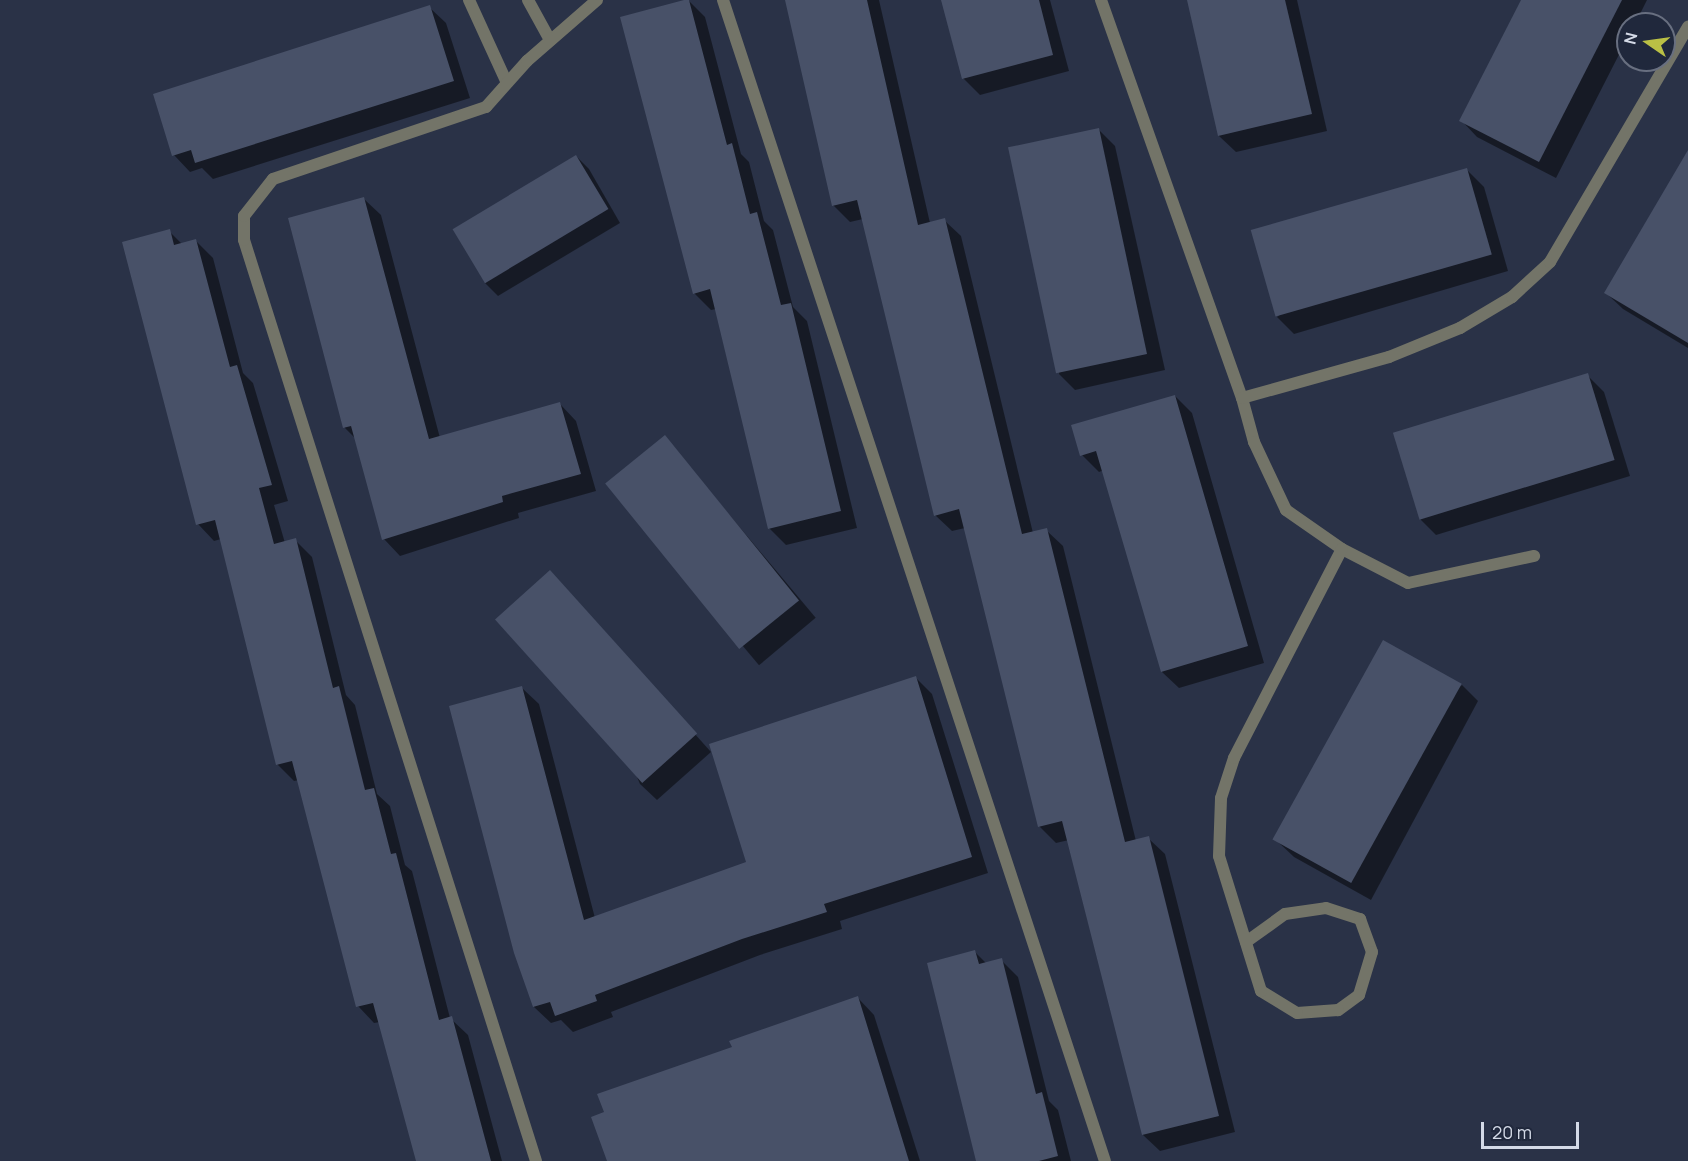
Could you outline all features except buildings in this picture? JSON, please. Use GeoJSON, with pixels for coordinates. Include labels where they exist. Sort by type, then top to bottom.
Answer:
{"type":"FeatureCollection","features":[{"type":"Feature","properties":{"kind":"lane"},"geometry":{"type":"LineString","coordinates":[[469,0],[507,83]]}},
{"type":"Feature","properties":{"kind":"lane"},"geometry":{"type":"LineString","coordinates":[[528,0],[550,40]]}},
{"type":"Feature","properties":{"kind":"lane"},"geometry":{"type":"LineString","coordinates":[[536,1161],[244,240],[244,216],[273,179],[486,107],[550,40],[597,0]]}},
{"type":"Feature","properties":{"kind":"lane"},"geometry":{"type":"LineString","coordinates":[[723,0],[1105,1161]]}},
{"type":"Feature","properties":{"kind":"lane"},"geometry":{"type":"LineString","coordinates":[[1101,0],[1242,398],[1254,442],[1286,510],[1342,549],[1408,583],[1534,556]]}},
{"type":"Feature","properties":{"kind":"lane"},"geometry":{"type":"LineString","coordinates":[[1242,398],[1389,357],[1460,328],[1512,297],[1550,262],[1688,27]]}},
{"type":"Feature","properties":{"kind":"lane"},"geometry":{"type":"LineString","coordinates":[[1246,942],[1285,914],[1326,908],[1360,919],[1372,952],[1359,995],[1338,1011],[1297,1013],[1262,991],[1246,942],[1219,856],[1221,798],[1234,758],[1342,549]]}}]}
